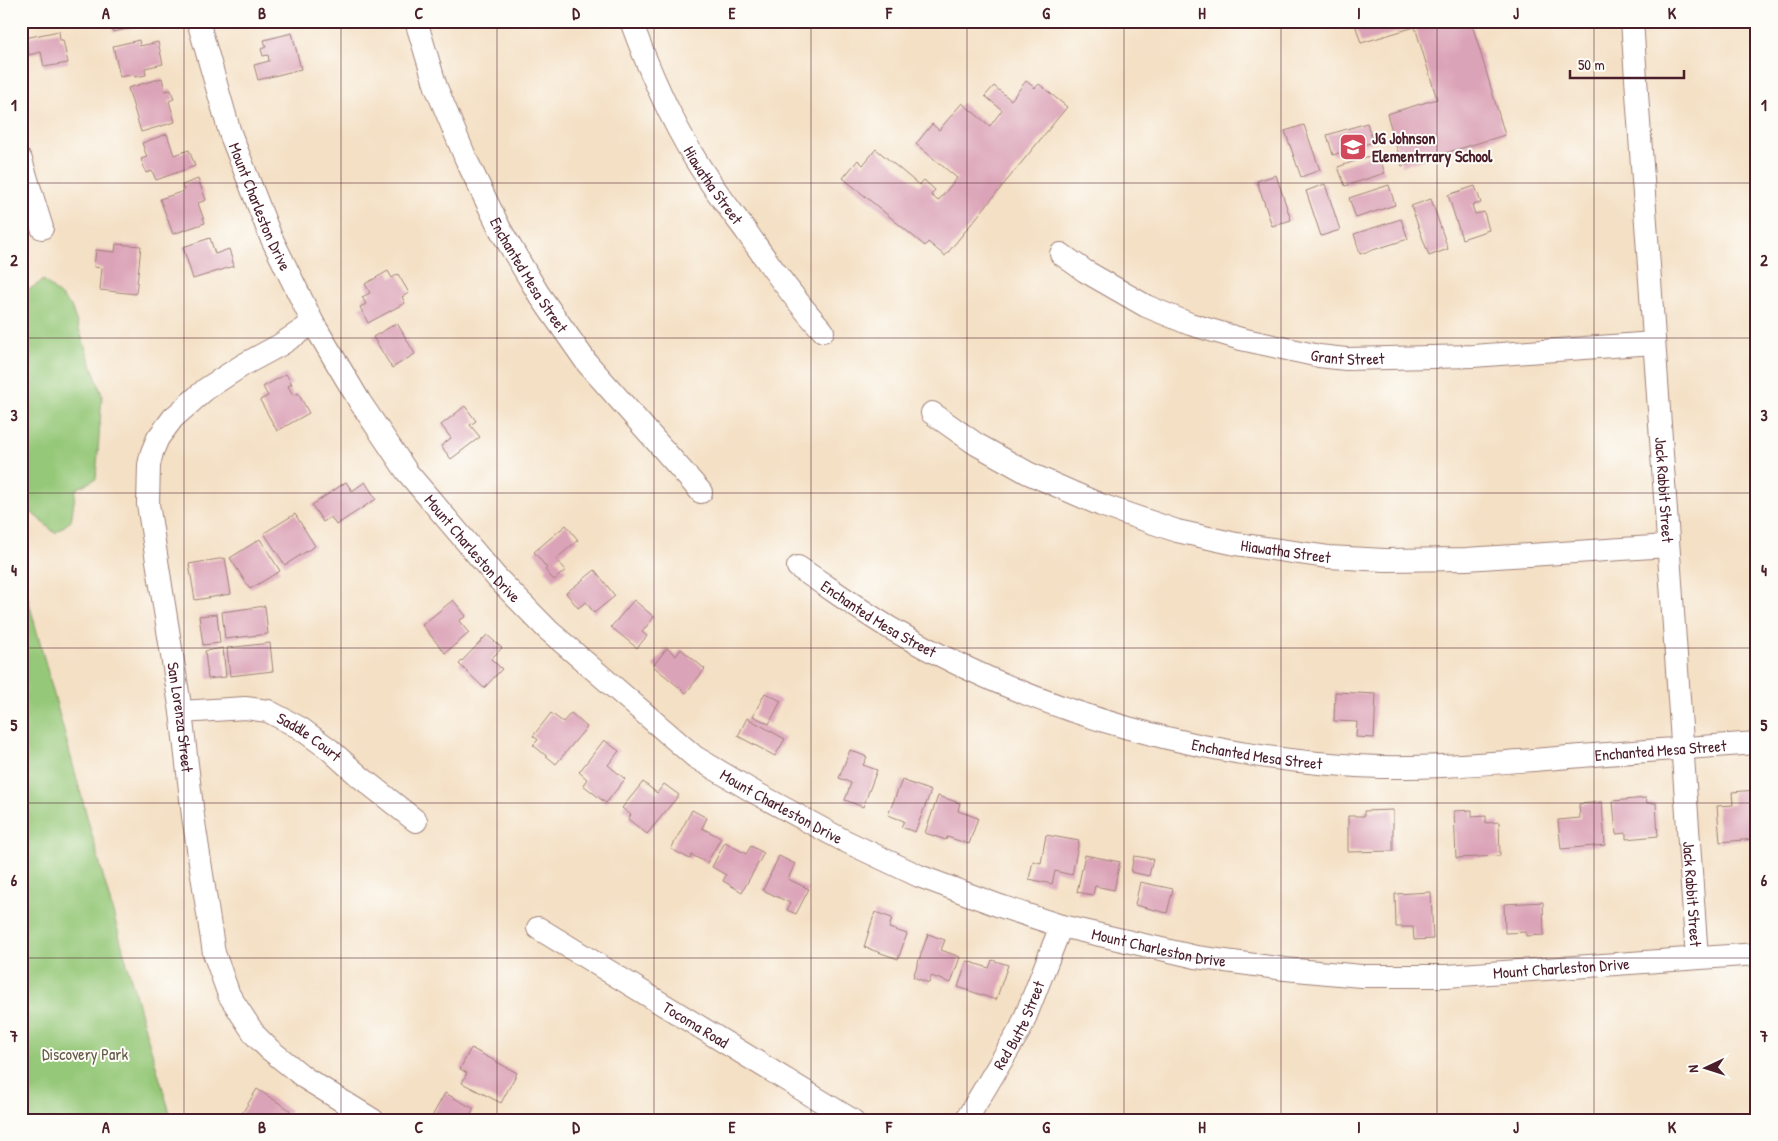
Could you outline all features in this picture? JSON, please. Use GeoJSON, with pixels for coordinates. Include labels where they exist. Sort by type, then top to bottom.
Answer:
{"type":"FeatureCollection","features":[{"type":"Feature","properties":{"kind":"street","name":"Mount Charleston Drive"},"geometry":{"type":"LineString","coordinates":[[198,21],[230,133],[270,235],[313,323],[360,402],[407,472],[497,578],[548,630],[695,757],[754,792],[841,839],[919,876],[1000,906],[1062,926],[1196,958],[1361,976],[1447,976],[1757,954]]}},
{"type":"Feature","properties":{"kind":"street","name":"Enchanted Mesa Street"},"geometry":{"type":"LineString","coordinates":[[416,21],[436,87],[466,159],[500,229],[538,293],[587,363],[701,492]]}},
{"type":"Feature","properties":{"kind":"street","name":"Hiawatha Street"},"geometry":{"type":"LineString","coordinates":[[631,21],[638,42],[676,125],[696,161],[767,262],[802,308],[823,331]]}},
{"type":"Feature","properties":{"kind":"street","name":"Jack Rabbit Street"},"geometry":{"type":"LineString","coordinates":[[1632,21],[1697,958]]}},
{"type":"Feature","properties":{"kind":"street"},"geometry":{"type":"LineString","coordinates":[[21,160],[42,228]]}},
{"type":"Feature","properties":{"kind":"street","name":"Grant Street"},"geometry":{"type":"LineString","coordinates":[[1061,254],[1085,272],[1146,306],[1190,324],[1241,339],[1319,356],[1346,359],[1473,356],[1654,343]]}},
{"type":"Feature","properties":{"kind":"street","name":"San Lorenza Street"},"geometry":{"type":"LineString","coordinates":[[313,323],[280,345],[242,365],[206,389],[172,418],[158,438],[152,452],[149,465],[148,504],[181,712],[193,816],[214,953],[229,995],[255,1035],[269,1049],[305,1078],[374,1120]]}},
{"type":"Feature","properties":{"kind":"street","name":"Hiawatha Street"},"geometry":{"type":"LineString","coordinates":[[932,413],[976,444],[1019,468],[1101,505],[1177,531],[1236,544],[1328,557],[1385,560],[1466,559],[1668,546]]}},
{"type":"Feature","properties":{"kind":"street","name":"Enchanted Mesa Street"},"geometry":{"type":"LineString","coordinates":[[798,567],[894,630],[983,676],[1090,717],[1133,730],[1222,750],[1298,762],[1382,767],[1478,764],[1757,743]]}},
{"type":"Feature","properties":{"kind":"street","name":"Saddle Court"},"geometry":{"type":"LineString","coordinates":[[181,712],[245,708],[268,712],[300,728],[329,749],[416,821]]}},
{"type":"Feature","properties":{"kind":"street","name":"Red Butte Street"},"geometry":{"type":"LineString","coordinates":[[966,1120],[1021,1028],[1062,926]]}},
{"type":"Feature","properties":{"kind":"street","name":"Tocoma Road"},"geometry":{"type":"LineString","coordinates":[[538,928],[852,1120]]}},
{"type":"Feature","properties":{"kind":"green space"},"geometry":{"type":"Polygon","coordinates":[[[44,280],[71,306],[102,395],[96,479],[76,489],[71,521],[55,533],[31,512],[21,483],[21,347],[25,348],[25,292],[44,280]]]}},
{"type":"Feature","properties":{"kind":"green space","name":"Discovery Park"},"geometry":{"type":"Polygon","coordinates":[[[21,573],[140,1012],[172,1120],[21,1120],[21,573]]]}},
{"type":"Feature","properties":{"kind":"building"},"geometry":{"type":"Polygon","coordinates":[[[111,21],[149,21],[149,24],[113,32],[111,21]]]}},
{"type":"Feature","properties":{"kind":"building"},"geometry":{"type":"Polygon","coordinates":[[[1354,21],[1471,21],[1505,135],[1402,166],[1387,114],[1437,99],[1415,27],[1361,43],[1354,21]]]}},
{"type":"Feature","properties":{"kind":"building"},"geometry":{"type":"Polygon","coordinates":[[[59,31],[68,63],[44,67],[41,52],[29,55],[25,38],[59,31]]]}},
{"type":"Feature","properties":{"kind":"building"},"geometry":{"type":"Polygon","coordinates":[[[292,33],[301,69],[258,80],[254,65],[269,61],[268,55],[263,56],[261,49],[266,47],[264,40],[292,33]]]}},
{"type":"Feature","properties":{"kind":"building"},"geometry":{"type":"Polygon","coordinates":[[[139,40],[140,46],[158,42],[163,64],[145,68],[146,75],[135,77],[134,74],[120,77],[113,46],[139,40]]]}},
{"type":"Feature","properties":{"kind":"building"},"geometry":{"type":"Polygon","coordinates":[[[162,78],[165,91],[171,90],[174,99],[169,101],[175,122],[141,132],[128,88],[162,78]]]}},
{"type":"Feature","properties":{"kind":"building"},"geometry":{"type":"Polygon","coordinates":[[[1026,81],[1035,88],[1039,84],[1067,107],[945,256],[928,242],[925,246],[843,178],[858,160],[863,165],[876,149],[919,185],[924,180],[935,190],[931,195],[938,201],[957,178],[916,144],[932,124],[939,130],[962,103],[990,126],[1002,110],[985,96],[994,86],[1011,100],[1026,81]]]}},
{"type":"Feature","properties":{"kind":"building"},"geometry":{"type":"Polygon","coordinates":[[[1367,123],[1373,142],[1333,155],[1327,135],[1367,123]]]}},
{"type":"Feature","properties":{"kind":"building"},"geometry":{"type":"Polygon","coordinates":[[[1304,125],[1320,170],[1301,177],[1285,131],[1304,125]]]}},
{"type":"Feature","properties":{"kind":"building"},"geometry":{"type":"Polygon","coordinates":[[[167,134],[174,155],[189,150],[195,166],[156,180],[152,171],[146,173],[141,159],[147,157],[142,143],[167,134]]]}},
{"type":"Feature","properties":{"kind":"building"},"geometry":{"type":"Polygon","coordinates":[[[1378,153],[1385,173],[1345,186],[1338,167],[1378,153]]]}},
{"type":"Feature","properties":{"kind":"building"},"geometry":{"type":"Polygon","coordinates":[[[1276,175],[1291,220],[1272,226],[1257,181],[1276,175]]]}},
{"type":"Feature","properties":{"kind":"building"},"geometry":{"type":"Polygon","coordinates":[[[198,179],[206,200],[198,203],[205,223],[173,234],[160,199],[184,191],[182,185],[198,179]]]}},
{"type":"Feature","properties":{"kind":"building"},"geometry":{"type":"Polygon","coordinates":[[[1325,184],[1340,230],[1321,236],[1306,191],[1325,184]]]}},
{"type":"Feature","properties":{"kind":"building"},"geometry":{"type":"Polygon","coordinates":[[[1389,185],[1395,205],[1356,218],[1349,198],[1389,185]]]}},
{"type":"Feature","properties":{"kind":"building"},"geometry":{"type":"Polygon","coordinates":[[[1475,186],[1481,203],[1472,205],[1475,214],[1484,212],[1489,230],[1462,239],[1448,195],[1475,186]]]}},
{"type":"Feature","properties":{"kind":"building"},"geometry":{"type":"Polygon","coordinates":[[[1431,199],[1448,249],[1429,256],[1411,206],[1431,199]]]}},
{"type":"Feature","properties":{"kind":"building"},"geometry":{"type":"Polygon","coordinates":[[[1401,219],[1408,239],[1360,254],[1354,234],[1401,219]]]}},
{"type":"Feature","properties":{"kind":"building"},"geometry":{"type":"Polygon","coordinates":[[[210,238],[215,254],[229,249],[234,266],[193,279],[183,247],[210,238]]]}},
{"type":"Feature","properties":{"kind":"building"},"geometry":{"type":"Polygon","coordinates":[[[116,244],[141,246],[136,294],[100,290],[102,268],[94,267],[96,250],[115,252],[116,244]]]}},
{"type":"Feature","properties":{"kind":"building"},"geometry":{"type":"Polygon","coordinates":[[[388,271],[392,278],[398,274],[409,293],[402,297],[405,303],[368,323],[360,307],[366,304],[362,297],[370,293],[365,284],[388,271]]]}},
{"type":"Feature","properties":{"kind":"building"},"geometry":{"type":"Polygon","coordinates":[[[397,323],[415,354],[392,368],[373,337],[397,323]]]}},
{"type":"Feature","properties":{"kind":"building"},"geometry":{"type":"Polygon","coordinates":[[[286,374],[292,384],[288,386],[293,395],[298,393],[309,413],[277,431],[260,400],[268,396],[263,387],[286,374]]]}},
{"type":"Feature","properties":{"kind":"building"},"geometry":{"type":"Polygon","coordinates":[[[465,406],[476,421],[470,425],[480,437],[451,459],[441,446],[451,438],[441,425],[465,406]]]}},
{"type":"Feature","properties":{"kind":"building"},"geometry":{"type":"Polygon","coordinates":[[[346,482],[352,491],[365,482],[376,499],[336,525],[331,517],[323,522],[312,505],[346,482]]]}},
{"type":"Feature","properties":{"kind":"building"},"geometry":{"type":"Polygon","coordinates":[[[295,514],[315,546],[285,565],[264,533],[295,514]]]}},
{"type":"Feature","properties":{"kind":"building"},"geometry":{"type":"Polygon","coordinates":[[[566,525],[578,540],[556,559],[566,570],[554,580],[545,570],[547,568],[534,552],[566,525]]]}},
{"type":"Feature","properties":{"kind":"building"},"geometry":{"type":"Polygon","coordinates":[[[260,539],[280,571],[250,589],[230,558],[260,539]]]}},
{"type":"Feature","properties":{"kind":"building"},"geometry":{"type":"Polygon","coordinates":[[[225,558],[231,594],[195,600],[189,564],[225,558]]]}},
{"type":"Feature","properties":{"kind":"building"},"geometry":{"type":"Polygon","coordinates":[[[595,570],[615,596],[594,613],[586,602],[578,608],[566,593],[595,570]]]}},
{"type":"Feature","properties":{"kind":"building"},"geometry":{"type":"Polygon","coordinates":[[[453,600],[466,616],[459,621],[469,633],[445,653],[422,625],[453,600]]]}},
{"type":"Feature","properties":{"kind":"building"},"geometry":{"type":"Polygon","coordinates":[[[634,600],[654,617],[642,632],[647,636],[637,648],[611,627],[634,600]]]}},
{"type":"Feature","properties":{"kind":"building"},"geometry":{"type":"Polygon","coordinates":[[[265,606],[268,634],[225,639],[222,612],[265,606]]]}},
{"type":"Feature","properties":{"kind":"building"},"geometry":{"type":"Polygon","coordinates":[[[217,614],[220,643],[203,645],[199,616],[217,614]]]}},
{"type":"Feature","properties":{"kind":"building"},"geometry":{"type":"Polygon","coordinates":[[[487,635],[502,648],[491,659],[502,669],[484,688],[459,664],[487,635]]]}},
{"type":"Feature","properties":{"kind":"building"},"geometry":{"type":"Polygon","coordinates":[[[270,643],[273,671],[230,676],[227,648],[270,643]]]}},
{"type":"Feature","properties":{"kind":"building"},"geometry":{"type":"Polygon","coordinates":[[[223,648],[226,677],[208,679],[205,651],[223,648]]]}},
{"type":"Feature","properties":{"kind":"building"},"geometry":{"type":"Polygon","coordinates":[[[667,648],[676,656],[681,649],[705,669],[686,693],[653,666],[667,648]]]}},
{"type":"Feature","properties":{"kind":"building"},"geometry":{"type":"Polygon","coordinates":[[[1335,692],[1376,694],[1374,738],[1356,737],[1357,722],[1334,721],[1335,692]]]}},
{"type":"Feature","properties":{"kind":"building"},"geometry":{"type":"Polygon","coordinates":[[[765,693],[781,701],[769,724],[753,716],[765,693]]]}},
{"type":"Feature","properties":{"kind":"building"},"geometry":{"type":"Polygon","coordinates":[[[551,713],[563,722],[571,713],[587,727],[556,764],[533,745],[538,740],[533,736],[551,713]]]}},
{"type":"Feature","properties":{"kind":"building"},"geometry":{"type":"Polygon","coordinates":[[[747,718],[785,739],[775,756],[738,736],[747,718]]]}},
{"type":"Feature","properties":{"kind":"building"},"geometry":{"type":"Polygon","coordinates":[[[604,740],[619,751],[608,765],[625,779],[606,803],[583,785],[587,779],[579,772],[604,740]]]}},
{"type":"Feature","properties":{"kind":"building"},"geometry":{"type":"Polygon","coordinates":[[[850,750],[867,757],[863,765],[877,770],[863,807],[845,800],[851,783],[839,778],[850,750]]]}},
{"type":"Feature","properties":{"kind":"building"},"geometry":{"type":"Polygon","coordinates":[[[902,780],[931,791],[915,832],[901,827],[904,821],[888,815],[902,780]]]}},
{"type":"Feature","properties":{"kind":"building"},"geometry":{"type":"Polygon","coordinates":[[[643,782],[657,793],[664,784],[679,795],[647,834],[628,819],[631,815],[622,808],[643,782]]]}},
{"type":"Feature","properties":{"kind":"building"},"geometry":{"type":"Polygon","coordinates":[[[1755,790],[1756,808],[1752,808],[1755,839],[1720,842],[1717,806],[1733,805],[1732,792],[1755,790]]]}},
{"type":"Feature","properties":{"kind":"building"},"geometry":{"type":"Polygon","coordinates":[[[938,796],[960,803],[958,811],[978,818],[969,844],[947,837],[946,840],[925,833],[938,796]]]}},
{"type":"Feature","properties":{"kind":"building"},"geometry":{"type":"Polygon","coordinates":[[[1646,798],[1647,803],[1656,803],[1658,836],[1626,839],[1626,833],[1616,834],[1613,801],[1646,798]]]}},
{"type":"Feature","properties":{"kind":"building"},"geometry":{"type":"Polygon","coordinates":[[[1602,802],[1605,845],[1561,849],[1558,820],[1580,818],[1579,804],[1602,802]]]}},
{"type":"Feature","properties":{"kind":"building"},"geometry":{"type":"Polygon","coordinates":[[[692,810],[707,818],[702,828],[721,838],[707,863],[692,855],[690,859],[671,849],[692,810]]]}},
{"type":"Feature","properties":{"kind":"building"},"geometry":{"type":"Polygon","coordinates":[[[1393,810],[1393,851],[1348,852],[1348,816],[1364,816],[1364,811],[1393,810]]]}},
{"type":"Feature","properties":{"kind":"building"},"geometry":{"type":"Polygon","coordinates":[[[1472,810],[1472,817],[1486,816],[1486,823],[1499,822],[1500,856],[1456,858],[1454,811],[1472,810]]]}},
{"type":"Feature","properties":{"kind":"building"},"geometry":{"type":"Polygon","coordinates":[[[1046,835],[1079,841],[1072,875],[1055,871],[1052,884],[1029,879],[1033,861],[1041,863],[1046,835]]]}},
{"type":"Feature","properties":{"kind":"building"},"geometry":{"type":"Polygon","coordinates":[[[725,842],[746,854],[751,846],[764,853],[742,892],[723,881],[726,875],[712,867],[725,842]]]}},
{"type":"Feature","properties":{"kind":"building"},"geometry":{"type":"Polygon","coordinates":[[[1085,855],[1120,862],[1114,890],[1095,886],[1093,895],[1077,892],[1085,855]]]}},
{"type":"Feature","properties":{"kind":"building"},"geometry":{"type":"Polygon","coordinates":[[[779,856],[795,864],[788,879],[809,889],[796,914],[787,910],[790,903],[763,890],[779,856]]]}},
{"type":"Feature","properties":{"kind":"building"},"geometry":{"type":"Polygon","coordinates":[[[1134,856],[1153,859],[1149,876],[1131,872],[1134,856]]]}},
{"type":"Feature","properties":{"kind":"building"},"geometry":{"type":"Polygon","coordinates":[[[1140,882],[1173,889],[1167,913],[1135,905],[1140,882]]]}},
{"type":"Feature","properties":{"kind":"building"},"geometry":{"type":"Polygon","coordinates":[[[1431,892],[1433,939],[1414,940],[1413,927],[1396,927],[1395,894],[1431,892]]]}},
{"type":"Feature","properties":{"kind":"building"},"geometry":{"type":"Polygon","coordinates":[[[1543,902],[1544,935],[1526,936],[1526,932],[1505,933],[1504,904],[1543,902]]]}},
{"type":"Feature","properties":{"kind":"building"},"geometry":{"type":"Polygon","coordinates":[[[875,912],[892,918],[889,928],[907,934],[898,959],[864,947],[875,912]]]}},
{"type":"Feature","properties":{"kind":"building"},"geometry":{"type":"Polygon","coordinates":[[[928,934],[945,940],[941,950],[960,957],[951,983],[931,976],[929,983],[913,977],[928,934]]]}},
{"type":"Feature","properties":{"kind":"building"},"geometry":{"type":"Polygon","coordinates":[[[992,960],[1008,965],[996,1000],[958,987],[967,961],[989,968],[992,960]]]}},
{"type":"Feature","properties":{"kind":"building"},"geometry":{"type":"Polygon","coordinates":[[[471,1048],[517,1073],[501,1103],[462,1083],[467,1073],[460,1069],[471,1048]]]}},
{"type":"Feature","properties":{"kind":"building"},"geometry":{"type":"Polygon","coordinates":[[[257,1089],[290,1110],[284,1120],[238,1120],[257,1089]]]}},
{"type":"Feature","properties":{"kind":"building"},"geometry":{"type":"Polygon","coordinates":[[[445,1093],[474,1109],[468,1120],[430,1120],[445,1093]]]}},
{"type":"Feature","properties":{"kind":"place","name":"JG Johnson Elementrrary School"},"geometry":{"type":"Point","coordinates":[1353,147]}}]}
